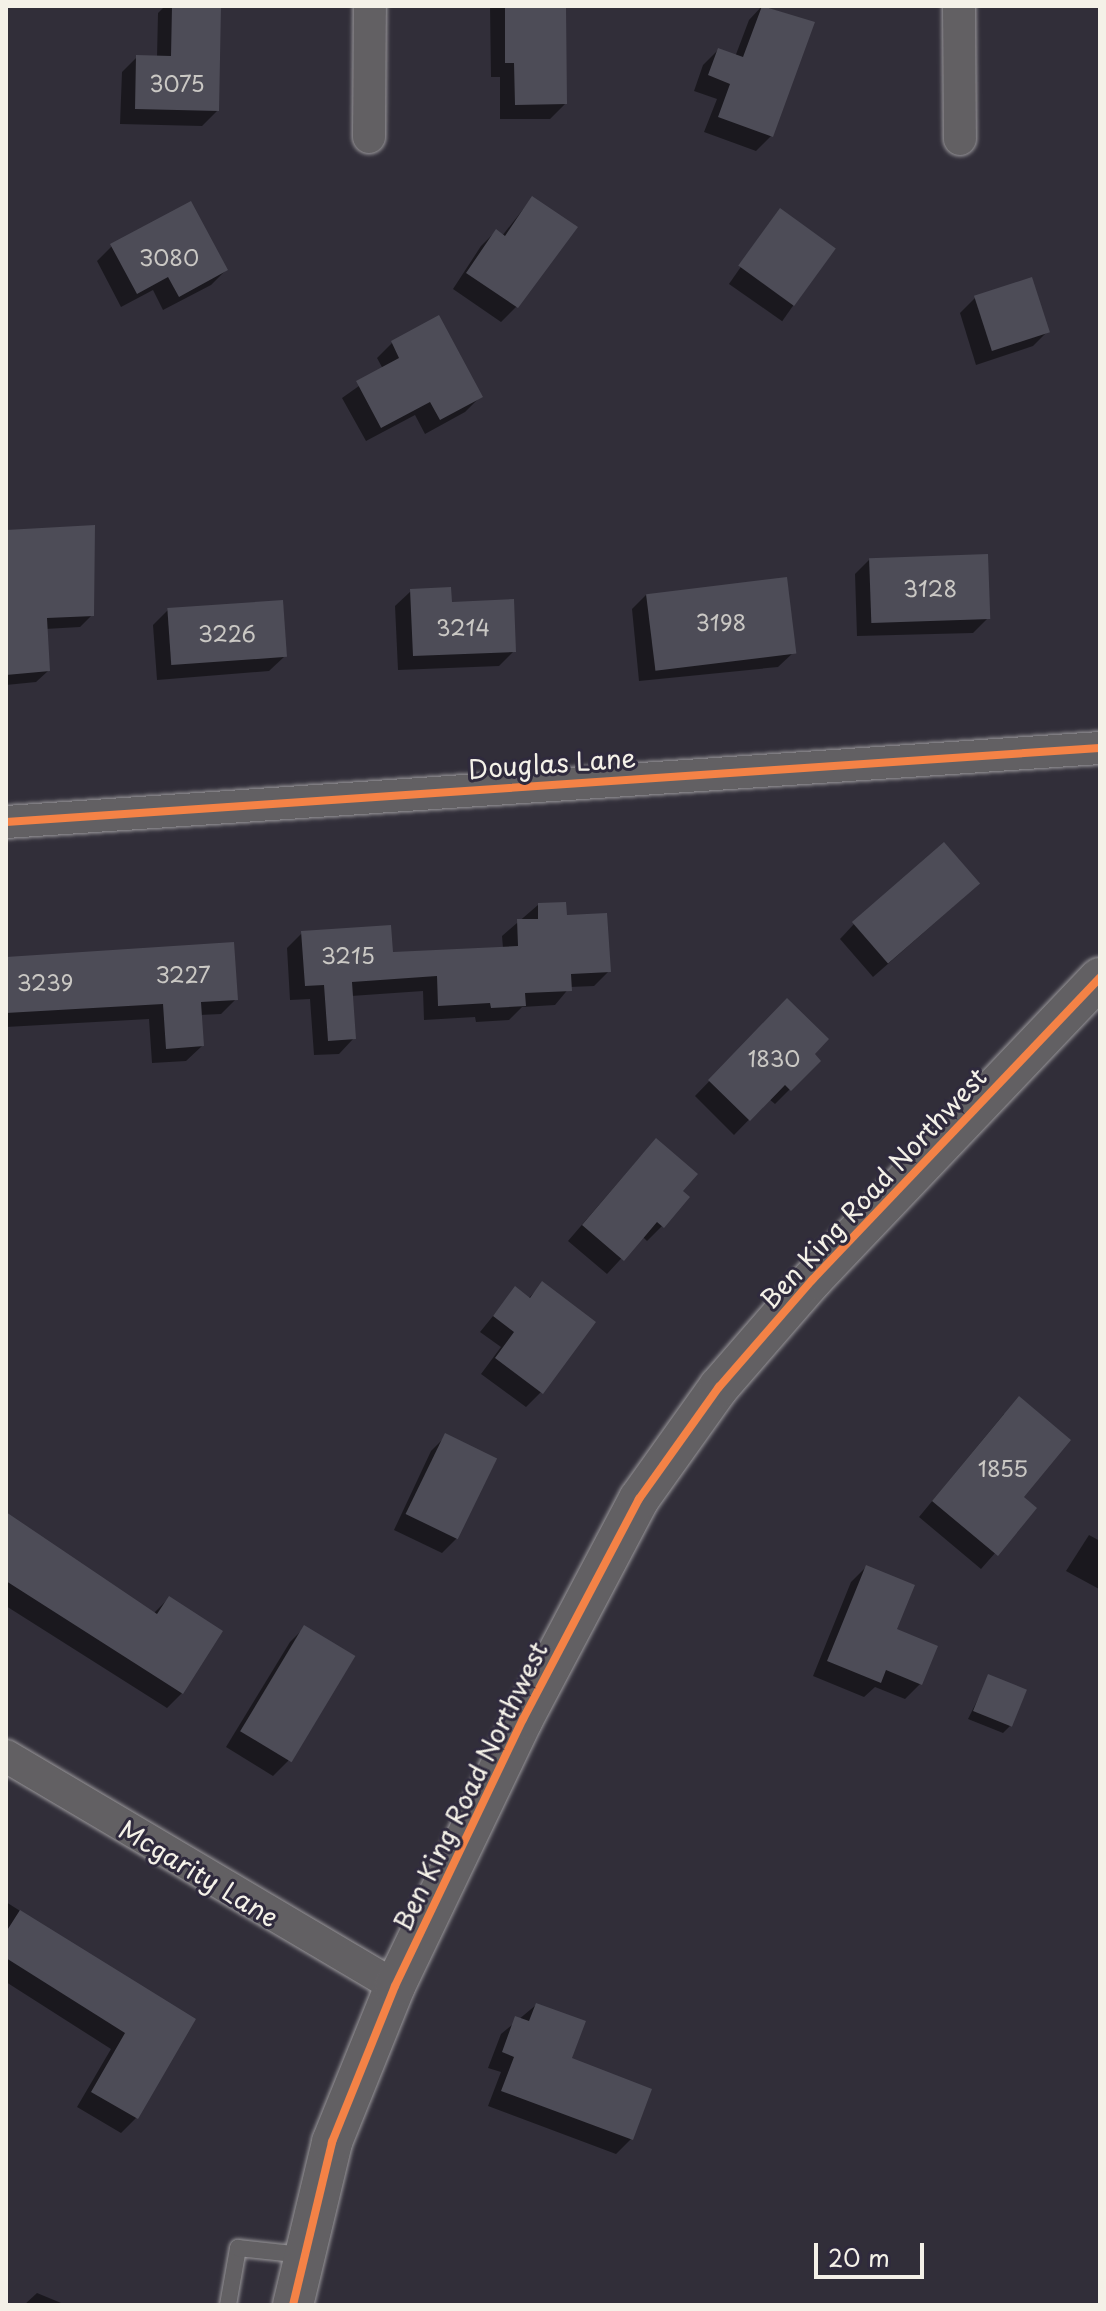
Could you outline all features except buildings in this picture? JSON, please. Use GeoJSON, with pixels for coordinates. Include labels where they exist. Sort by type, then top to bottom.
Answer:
{"type":"FeatureCollection","features":[{"type":"Feature","properties":{"kind":"street"},"geometry":{"type":"LineString","coordinates":[[369,137],[370,6]]}},
{"type":"Feature","properties":{"kind":"street"},"geometry":{"type":"LineString","coordinates":[[959,6],[960,139]]}},
{"type":"Feature","properties":{"kind":"street","name":"Douglas Lane"},"geometry":{"type":"LineString","coordinates":[[6,822],[1100,748]]}},
{"type":"Feature","properties":{"kind":"street","name":"Ben King Road Northwest"},"geometry":{"type":"LineString","coordinates":[[293,2305],[302,2255],[341,2117],[395,1986],[601,1567],[673,1448],[812,1280],[1100,978]]}},
{"type":"Feature","properties":{"kind":"street","name":"Mcgarity Lane"},"geometry":{"type":"LineString","coordinates":[[6,1756],[395,1986]]}},
{"type":"Feature","properties":{"kind":"lane"},"geometry":{"type":"LineString","coordinates":[[228,2305],[238,2248],[302,2255]]}},
{"type":"Feature","properties":{"kind":"cycle path"},"geometry":{"type":"LineString","coordinates":[[6,822],[1100,748]]}},
{"type":"Feature","properties":{"kind":"cycle path"},"geometry":{"type":"LineString","coordinates":[[293,2305],[332,2142],[395,1986],[523,1719],[639,1499],[719,1387],[812,1280],[1100,978]]}}]}
